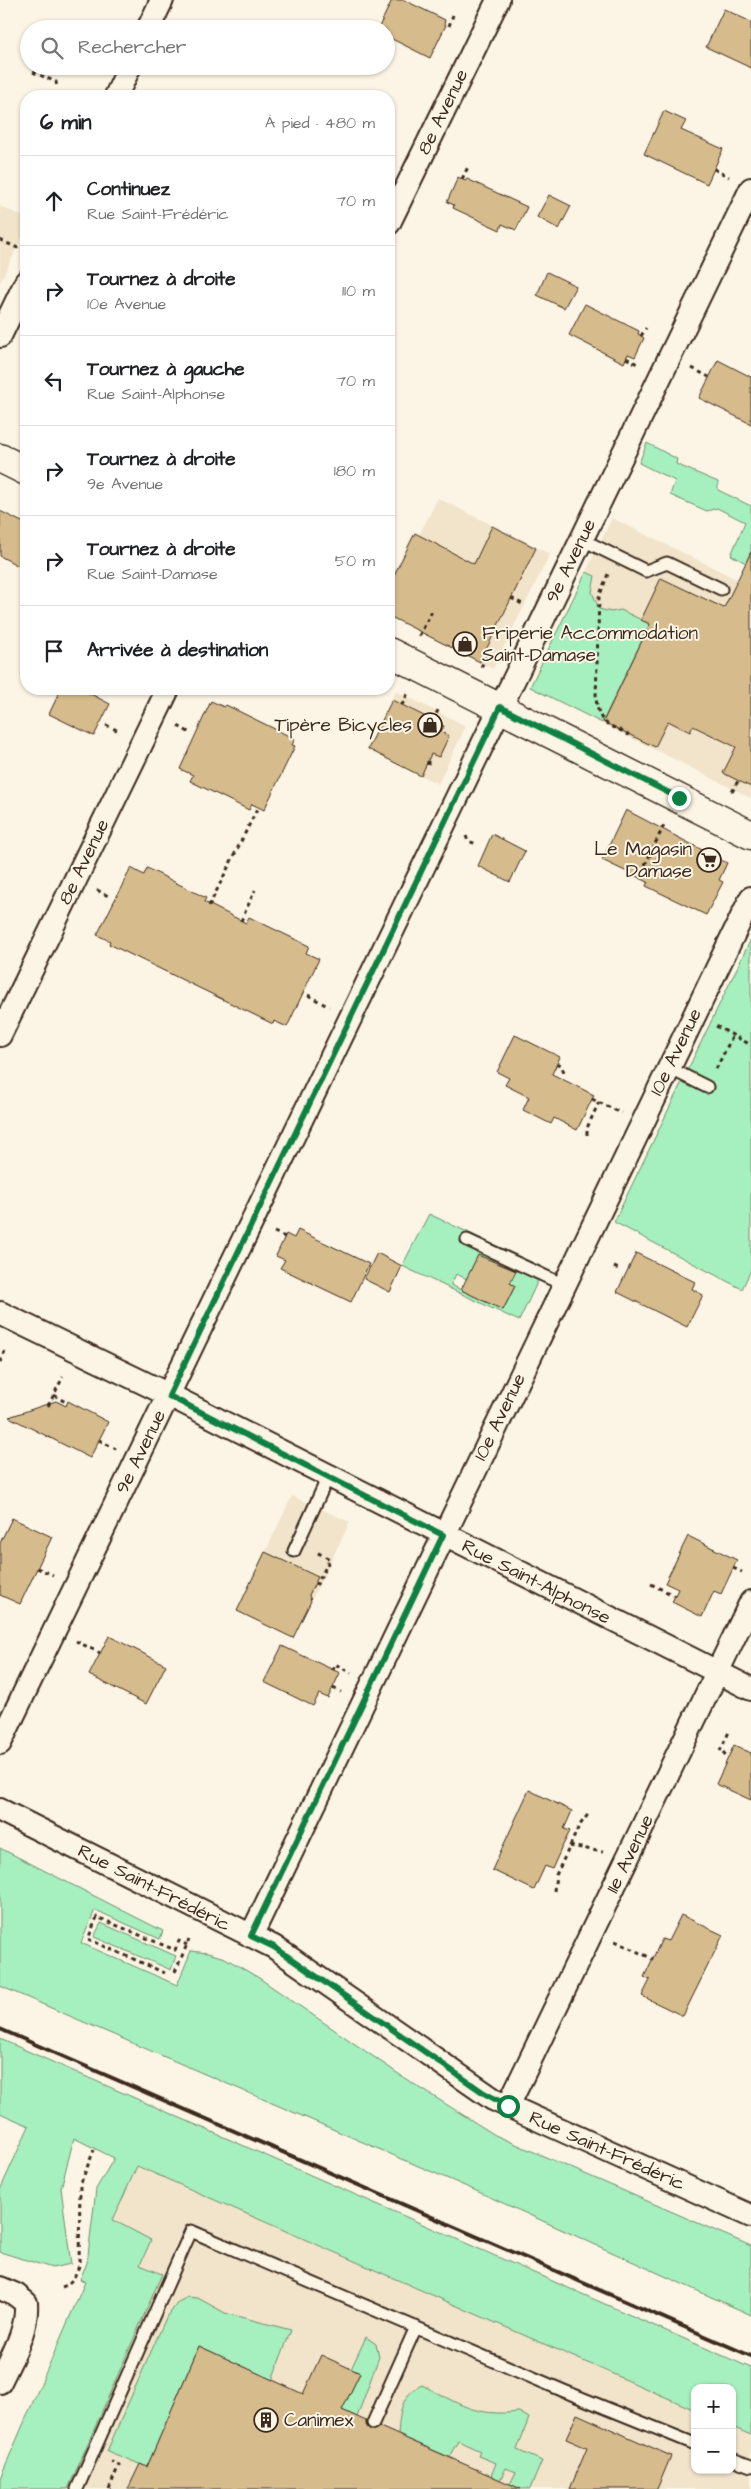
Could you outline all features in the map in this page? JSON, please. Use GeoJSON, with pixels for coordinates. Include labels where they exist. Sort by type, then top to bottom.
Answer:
{"type":"FeatureCollection","features":[{"type":"Feature","properties":{"kind":"street"},"geometry":{"type":"LineString","coordinates":[[152,20],[162,0]]}},
{"type":"Feature","properties":{"kind":"street","name":"8e Avenue"},"geometry":{"type":"LineString","coordinates":[[395,211],[498,0]]}},
{"type":"Feature","properties":{"kind":"street"},"geometry":{"type":"LineString","coordinates":[[119,90],[126,75]]}},
{"type":"Feature","properties":{"kind":"street","name":"9e Avenue"},"geometry":{"type":"LineString","coordinates":[[0,1743],[581,539],[742,184]]}},
{"type":"Feature","properties":{"kind":"street"},"geometry":{"type":"LineString","coordinates":[[0,336],[20,294]]}},
{"type":"Feature","properties":{"kind":"street"},"geometry":{"type":"LineString","coordinates":[[0,458],[20,468]]}},
{"type":"Feature","properties":{"kind":"street"},"geometry":{"type":"LineString","coordinates":[[395,655],[751,835]]}},
{"type":"Feature","properties":{"kind":"street","name":"8e Avenue"},"geometry":{"type":"LineString","coordinates":[[0,1035],[165,695]]}},
{"type":"Feature","properties":{"kind":"street","name":"10e Avenue"},"geometry":{"type":"LineString","coordinates":[[251,1936],[751,898]]}},
{"type":"Feature","properties":{"kind":"street","name":"Rue Saint-Alphonse"},"geometry":{"type":"LineString","coordinates":[[0,1313],[751,1689]]}},
{"type":"Feature","properties":{"kind":"street","name":"11e Avenue"},"geometry":{"type":"LineString","coordinates":[[508,2106],[751,1602]]}},
{"type":"Feature","properties":{"kind":"street","name":"Rue Saint-Frédéric"},"geometry":{"type":"LineString","coordinates":[[0,1810],[274,1947],[484,2093],[508,2106],[751,2216]]}},
{"type":"Feature","properties":{"kind":"street"},"geometry":{"type":"LineString","coordinates":[[0,2288],[16,2295],[26,2303],[26,2318],[0,2382]]}},
{"type":"Feature","properties":{"kind":"lane"},"geometry":{"type":"LineString","coordinates":[[581,539],[646,571],[667,563],[721,589]]}},
{"type":"Feature","properties":{"kind":"lane"},"geometry":{"type":"LineString","coordinates":[[669,1068],[707,1087]]}},
{"type":"Feature","properties":{"kind":"lane"},"geometry":{"type":"LineString","coordinates":[[467,1240],[564,1285]]}},
{"type":"Feature","properties":{"kind":"lane"},"geometry":{"type":"LineString","coordinates":[[296,1547],[328,1477]]}},
{"type":"Feature","properties":{"kind":"lane"},"geometry":{"type":"LineString","coordinates":[[77,2489],[191,2231],[691,2442]]}},
{"type":"Feature","properties":{"kind":"lane"},"geometry":{"type":"LineString","coordinates":[[373,2424],[416,2327]]}},
{"type":"Feature","properties":{"kind":"lane"},"geometry":{"type":"LineString","coordinates":[[736,2460],[751,2466]]}},
{"type":"Feature","properties":{"kind":"path"},"geometry":{"type":"LineString","coordinates":[[449,26],[453,15]]}},
{"type":"Feature","properties":{"kind":"path"},"geometry":{"type":"LineString","coordinates":[[40,75],[56,82],[57,87]]}},
{"type":"Feature","properties":{"kind":"path"},"geometry":{"type":"LineString","coordinates":[[462,179],[468,167]]}},
{"type":"Feature","properties":{"kind":"path"},"geometry":{"type":"LineString","coordinates":[[714,169],[742,184]]}},
{"type":"Feature","properties":{"kind":"path"},"geometry":{"type":"LineString","coordinates":[[0,240],[20,248]]}},
{"type":"Feature","properties":{"kind":"path"},"geometry":{"type":"LineString","coordinates":[[641,336],[646,328]]}},
{"type":"Feature","properties":{"kind":"path"},"geometry":{"type":"LineString","coordinates":[[626,358],[644,366]]}},
{"type":"Feature","properties":{"kind":"path"},"geometry":{"type":"LineString","coordinates":[[615,556],[599,597],[596,698],[598,715],[603,722],[628,734],[625,739]]}},
{"type":"Feature","properties":{"kind":"path"},"geometry":{"type":"LineString","coordinates":[[511,598],[528,606]]}},
{"type":"Feature","properties":{"kind":"path"},"geometry":{"type":"LineString","coordinates":[[419,636],[430,613],[426,610]]}},
{"type":"Feature","properties":{"kind":"path"},"geometry":{"type":"LineString","coordinates":[[481,667],[488,654],[485,652]]}},
{"type":"Feature","properties":{"kind":"path"},"geometry":{"type":"LineString","coordinates":[[402,705],[408,693]]}},
{"type":"Feature","properties":{"kind":"path"},"geometry":{"type":"LineString","coordinates":[[433,720],[439,708]]}},
{"type":"Feature","properties":{"kind":"path"},"geometry":{"type":"LineString","coordinates":[[106,724],[126,734]]}},
{"type":"Feature","properties":{"kind":"path"},"geometry":{"type":"LineString","coordinates":[[428,761],[428,769]]}},
{"type":"Feature","properties":{"kind":"path"},"geometry":{"type":"LineString","coordinates":[[732,792],[738,781]]}},
{"type":"Feature","properties":{"kind":"path"},"geometry":{"type":"LineString","coordinates":[[209,906],[258,807]]}},
{"type":"Feature","properties":{"kind":"path"},"geometry":{"type":"LineString","coordinates":[[645,865],[665,822]]}},
{"type":"Feature","properties":{"kind":"path"},"geometry":{"type":"LineString","coordinates":[[241,921],[255,890]]}},
{"type":"Feature","properties":{"kind":"path"},"geometry":{"type":"LineString","coordinates":[[308,995],[333,1009]]}},
{"type":"Feature","properties":{"kind":"path"},"geometry":{"type":"LineString","coordinates":[[710,1023],[751,1045]]}},
{"type":"Feature","properties":{"kind":"path"},"geometry":{"type":"LineString","coordinates":[[707,1087],[733,1035]]}},
{"type":"Feature","properties":{"kind":"path"},"geometry":{"type":"LineString","coordinates":[[557,1063],[564,1072]]}},
{"type":"Feature","properties":{"kind":"path"},"geometry":{"type":"LineString","coordinates":[[592,1099],[622,1114]]}},
{"type":"Feature","properties":{"kind":"path"},"geometry":{"type":"LineString","coordinates":[[587,1135],[591,1118],[599,1102]]}},
{"type":"Feature","properties":{"kind":"path"},"geometry":{"type":"LineString","coordinates":[[614,1267],[621,1270]]}},
{"type":"Feature","properties":{"kind":"path"},"geometry":{"type":"LineString","coordinates":[[0,1362],[6,1349]]}},
{"type":"Feature","properties":{"kind":"path"},"geometry":{"type":"LineString","coordinates":[[48,1406],[63,1377]]}},
{"type":"Feature","properties":{"kind":"path"},"geometry":{"type":"LineString","coordinates":[[54,1395],[67,1402]]}},
{"type":"Feature","properties":{"kind":"path"},"geometry":{"type":"LineString","coordinates":[[98,1440],[119,1450]]}},
{"type":"Feature","properties":{"kind":"path"},"geometry":{"type":"LineString","coordinates":[[296,1547],[330,1559],[317,1584],[315,1582]]}},
{"type":"Feature","properties":{"kind":"path"},"geometry":{"type":"LineString","coordinates":[[37,1568],[57,1577]]}},
{"type":"Feature","properties":{"kind":"path"},"geometry":{"type":"LineString","coordinates":[[733,1568],[742,1572]]}},
{"type":"Feature","properties":{"kind":"path"},"geometry":{"type":"LineString","coordinates":[[651,1584],[675,1596]]}},
{"type":"Feature","properties":{"kind":"path"},"geometry":{"type":"LineString","coordinates":[[333,1670],[335,1664],[352,1673]]}},
{"type":"Feature","properties":{"kind":"path"},"geometry":{"type":"LineString","coordinates":[[332,1688],[342,1693]]}},
{"type":"Feature","properties":{"kind":"path"},"geometry":{"type":"LineString","coordinates":[[728,1758],[722,1752],[729,1732]]}},
{"type":"Feature","properties":{"kind":"path"},"geometry":{"type":"LineString","coordinates":[[554,1891],[556,1874],[579,1826],[590,1812]]}},
{"type":"Feature","properties":{"kind":"path"},"geometry":{"type":"LineString","coordinates":[[570,1846],[606,1852]]}},
{"type":"Feature","properties":{"kind":"path"},"geometry":{"type":"LineString","coordinates":[[561,1849],[567,1852]]}},
{"type":"Feature","properties":{"kind":"path"},"geometry":{"type":"LineString","coordinates":[[165,1973],[88,1939],[97,1917],[175,1950],[179,1942],[187,1945]]}},
{"type":"Feature","properties":{"kind":"path"},"geometry":{"type":"LineString","coordinates":[[175,1972],[190,1940]]}},
{"type":"Feature","properties":{"kind":"path"},"geometry":{"type":"LineString","coordinates":[[62,2287],[69,2284],[75,2277],[79,2266],[80,2184],[94,2150]]}},
{"type":"Feature","properties":{"kind":"path"},"geometry":{"type":"LineString","coordinates":[[105,2459],[119,2465],[109,2489]]}},
{"type":"Feature","properties":{"kind":"shaded area"},"geometry":{"type":"Polygon","coordinates":[[[0,206],[20,215],[20,241],[0,283],[0,206]]]}},
{"type":"Feature","properties":{"kind":"shaded area"},"geometry":{"type":"Polygon","coordinates":[[[438,498],[550,554],[493,669],[395,619],[395,573],[415,533],[419,535],[438,498]]]}},
{"type":"Feature","properties":{"kind":"shaded area"},"geometry":{"type":"Polygon","coordinates":[[[612,518],[751,586],[751,798],[530,687],[612,518]]]}},
{"type":"Feature","properties":{"kind":"shaded area"},"geometry":{"type":"Polygon","coordinates":[[[396,691],[466,726],[438,784],[368,749],[396,691]]]}},
{"type":"Feature","properties":{"kind":"shaded area"},"geometry":{"type":"Polygon","coordinates":[[[292,1496],[350,1522],[293,1638],[237,1611],[292,1496]]]}},
{"type":"Feature","properties":{"kind":"shaded area"},"geometry":{"type":"Polygon","coordinates":[[[136,2166],[691,2408],[691,2474],[736,2474],[736,2429],[751,2435],[751,2489],[0,2489],[0,2478],[136,2166]]]}},
{"type":"Feature","properties":{"kind":"green space"},"geometry":{"type":"Polygon","coordinates":[[[647,443],[677,459],[676,464],[718,482],[718,490],[751,506],[751,551],[746,563],[731,555],[745,522],[717,508],[707,511],[670,495],[675,481],[639,463],[647,443]]]}},
{"type":"Feature","properties":{"kind":"green space"},"geometry":{"type":"Polygon","coordinates":[[[586,572],[595,576],[592,592],[599,609],[611,612],[621,610],[650,624],[602,723],[530,687],[586,572]]]}},
{"type":"Feature","properties":{"kind":"green space"},"geometry":{"type":"Polygon","coordinates":[[[751,939],[751,1270],[742,1289],[614,1222],[751,939]]]}},
{"type":"Feature","properties":{"kind":"green space"},"geometry":{"type":"Polygon","coordinates":[[[429,1214],[544,1268],[519,1321],[402,1266],[429,1214]],[[495,1257],[492,1262],[467,1279],[456,1274],[451,1285],[503,1310],[515,1286],[510,1283],[518,1268],[495,1257]]]}},
{"type":"Feature","properties":{"kind":"green space"},"geometry":{"type":"Polygon","coordinates":[[[0,1848],[163,1931],[160,1939],[95,1910],[81,1943],[177,1985],[191,1951],[225,1958],[259,1978],[406,2079],[495,2135],[751,2246],[751,2315],[474,2190],[0,1986],[0,1848]]]}},
{"type":"Feature","properties":{"kind":"green space"},"geometry":{"type":"Polygon","coordinates":[[[101,1923],[176,1956],[171,1970],[94,1937],[101,1923]]]}},
{"type":"Feature","properties":{"kind":"green space"},"geometry":{"type":"Polygon","coordinates":[[[0,2039],[751,2368],[751,2435],[736,2429],[736,2384],[691,2384],[691,2408],[137,2166],[113,2220],[151,2240],[140,2265],[162,2274],[68,2489],[0,2489],[0,2478],[85,2282],[80,2279],[87,2263],[96,2189],[114,2158],[74,2138],[61,2188],[71,2264],[52,2268],[0,2252],[0,2190],[29,2126],[0,2113],[0,2039]]]}},
{"type":"Feature","properties":{"kind":"green space"},"geometry":{"type":"Polygon","coordinates":[[[188,2297],[198,2298],[225,2313],[291,2330],[272,2380],[199,2346],[147,2467],[107,2451],[165,2320],[178,2302],[188,2297]]]}},
{"type":"Feature","properties":{"kind":"green space"},"geometry":{"type":"Polygon","coordinates":[[[366,2337],[376,2344],[379,2357],[357,2417],[342,2410],[360,2373],[351,2369],[366,2337]]]}},
{"type":"Feature","properties":{"kind":"green space"},"geometry":{"type":"Polygon","coordinates":[[[422,2385],[468,2408],[490,2413],[519,2412],[529,2418],[517,2450],[542,2461],[530,2489],[521,2489],[510,2484],[516,2472],[506,2468],[500,2480],[491,2476],[496,2463],[478,2456],[480,2451],[458,2441],[449,2457],[398,2435],[402,2406],[405,2399],[422,2385]]]}},
{"type":"Feature","properties":{"kind":"building"},"geometry":{"type":"Polygon","coordinates":[[[392,0],[404,0],[445,20],[444,24],[446,25],[430,58],[395,40],[395,20],[382,20],[392,0]]]}},
{"type":"Feature","properties":{"kind":"building"},"geometry":{"type":"Polygon","coordinates":[[[724,9],[751,22],[751,68],[706,47],[724,9]]]}},
{"type":"Feature","properties":{"kind":"building"},"geometry":{"type":"Polygon","coordinates":[[[664,111],[686,121],[681,130],[723,149],[707,184],[644,154],[664,111]]]}},
{"type":"Feature","properties":{"kind":"building"},"geometry":{"type":"Polygon","coordinates":[[[458,177],[465,181],[467,179],[527,207],[516,230],[502,224],[500,230],[453,208],[454,205],[447,202],[458,177]]]}},
{"type":"Feature","properties":{"kind":"building"},"geometry":{"type":"Polygon","coordinates":[[[549,195],[571,206],[559,229],[537,217],[549,195]]]}},
{"type":"Feature","properties":{"kind":"building"},"geometry":{"type":"Polygon","coordinates":[[[547,272],[576,286],[564,308],[537,295],[547,272]]]}},
{"type":"Feature","properties":{"kind":"building"},"geometry":{"type":"Polygon","coordinates":[[[585,304],[639,331],[638,334],[644,338],[635,357],[628,354],[624,363],[569,335],[585,304]]]}},
{"type":"Feature","properties":{"kind":"building"},"geometry":{"type":"Polygon","coordinates":[[[718,360],[751,377],[751,424],[699,398],[718,360]]]}},
{"type":"Feature","properties":{"kind":"building"},"geometry":{"type":"Polygon","coordinates":[[[0,511],[20,521],[20,567],[0,556],[0,511]]]}},
{"type":"Feature","properties":{"kind":"building"},"geometry":{"type":"Polygon","coordinates":[[[492,526],[536,548],[480,662],[395,619],[395,573],[415,533],[474,564],[492,526]]]}},
{"type":"Feature","properties":{"kind":"building"},"geometry":{"type":"Polygon","coordinates":[[[751,552],[751,787],[723,773],[736,747],[693,726],[690,732],[668,721],[655,747],[603,722],[650,624],[641,620],[661,578],[724,608],[751,552]]]}},
{"type":"Feature","properties":{"kind":"building"},"geometry":{"type":"Polygon","coordinates":[[[58,695],[93,695],[110,704],[94,736],[49,714],[58,695]]]}},
{"type":"Feature","properties":{"kind":"building"},"geometry":{"type":"Polygon","coordinates":[[[392,700],[444,726],[441,732],[449,736],[439,757],[431,754],[421,776],[368,749],[392,700]]]}},
{"type":"Feature","properties":{"kind":"building"},"geometry":{"type":"Polygon","coordinates":[[[211,701],[224,707],[226,705],[295,739],[292,745],[295,746],[264,810],[252,804],[249,810],[190,781],[193,775],[180,769],[211,701]]]}},
{"type":"Feature","properties":{"kind":"building"},"geometry":{"type":"Polygon","coordinates":[[[626,810],[727,863],[719,880],[723,882],[706,915],[646,886],[648,882],[602,860],[626,810]]]}},
{"type":"Feature","properties":{"kind":"building"},"geometry":{"type":"Polygon","coordinates":[[[492,834],[525,851],[510,882],[478,866],[492,834]]]}},
{"type":"Feature","properties":{"kind":"building"},"geometry":{"type":"Polygon","coordinates":[[[131,868],[144,875],[147,868],[206,898],[204,902],[246,923],[249,917],[309,946],[306,953],[319,959],[287,1027],[274,1021],[273,1024],[109,944],[110,941],[97,935],[131,868]]]}},
{"type":"Feature","properties":{"kind":"building"},"geometry":{"type":"Polygon","coordinates":[[[515,1035],[560,1057],[552,1074],[594,1095],[577,1130],[554,1118],[551,1124],[523,1110],[529,1097],[505,1085],[509,1078],[497,1072],[515,1035]]]}},
{"type":"Feature","properties":{"kind":"building"},"geometry":{"type":"Polygon","coordinates":[[[298,1230],[369,1264],[351,1302],[280,1268],[285,1260],[276,1256],[286,1234],[294,1238],[298,1230]]]}},
{"type":"Feature","properties":{"kind":"building"},"geometry":{"type":"Polygon","coordinates":[[[377,1253],[402,1266],[390,1292],[364,1279],[377,1253]]]}},
{"type":"Feature","properties":{"kind":"building"},"geometry":{"type":"Polygon","coordinates":[[[636,1253],[695,1282],[692,1289],[703,1295],[687,1327],[617,1292],[636,1253]]]}},
{"type":"Feature","properties":{"kind":"building"},"geometry":{"type":"Polygon","coordinates":[[[478,1255],[516,1271],[510,1283],[515,1286],[503,1310],[461,1290],[478,1255]]]}},
{"type":"Feature","properties":{"kind":"building"},"geometry":{"type":"Polygon","coordinates":[[[56,1401],[66,1406],[68,1401],[108,1422],[90,1458],[9,1417],[56,1401]]]}},
{"type":"Feature","properties":{"kind":"building"},"geometry":{"type":"Polygon","coordinates":[[[12,1518],[52,1537],[20,1604],[0,1595],[0,1543],[12,1518]]]}},
{"type":"Feature","properties":{"kind":"building"},"geometry":{"type":"Polygon","coordinates":[[[688,1536],[737,1560],[721,1594],[714,1591],[702,1617],[672,1602],[678,1589],[665,1583],[688,1536]]]}},
{"type":"Feature","properties":{"kind":"building"},"geometry":{"type":"Polygon","coordinates":[[[265,1552],[318,1577],[309,1595],[311,1601],[293,1638],[237,1611],[265,1552]]]}},
{"type":"Feature","properties":{"kind":"building"},"geometry":{"type":"Polygon","coordinates":[[[109,1636],[166,1665],[146,1704],[89,1675],[109,1636]]]}},
{"type":"Feature","properties":{"kind":"building"},"geometry":{"type":"Polygon","coordinates":[[[282,1646],[340,1673],[328,1698],[319,1694],[313,1706],[264,1682],[282,1646]]]}},
{"type":"Feature","properties":{"kind":"building"},"geometry":{"type":"Polygon","coordinates":[[[734,1745],[751,1753],[751,1800],[716,1784],[734,1745]]]}},
{"type":"Feature","properties":{"kind":"building"},"geometry":{"type":"Polygon","coordinates":[[[529,1790],[572,1811],[564,1829],[570,1831],[552,1869],[545,1866],[534,1890],[492,1870],[529,1790]]]}},
{"type":"Feature","properties":{"kind":"building"},"geometry":{"type":"Polygon","coordinates":[[[681,1915],[723,1935],[683,2016],[642,1996],[650,1980],[644,1977],[662,1939],[668,1941],[681,1915]]]}},
{"type":"Feature","properties":{"kind":"building","name":"Canimex"},"geometry":{"type":"Polygon","coordinates":[[[199,2346],[303,2394],[321,2355],[360,2373],[342,2410],[366,2421],[370,2430],[380,2427],[521,2489],[128,2489],[140,2464],[147,2467],[199,2346]]]}},
{"type":"Feature","properties":{"kind":"building"},"geometry":{"type":"Polygon","coordinates":[[[577,2414],[671,2456],[657,2489],[570,2489],[587,2448],[566,2439],[577,2414]]]}},
{"type":"Feature","properties":{"kind":"railway"},"geometry":{"type":"LineString","coordinates":[[0,2029],[751,2356]]}},
{"type":"Feature","properties":{"kind":"place","name":"Friperie Accommodation Saint-Damase"},"geometry":{"type":"Point","coordinates":[465,644]}},
{"type":"Feature","properties":{"kind":"place","name":"Tipère Bicycles"},"geometry":{"type":"Point","coordinates":[430,725]}},
{"type":"Feature","properties":{"kind":"place","name":"Le Magasin Damase"},"geometry":{"type":"Point","coordinates":[709,860]}},
{"type":"Feature","properties":{"kind":"place","name":"Canimex"},"geometry":{"type":"Point","coordinates":[266,2420]}},
{"type":"Feature","properties":{"kind":"route"},"geometry":{"type":"LineString","coordinates":[[508,2106],[484,2093],[274,1947],[251,1936],[443,1535],[169,1396],[500,707],[679,798]]}}]}
